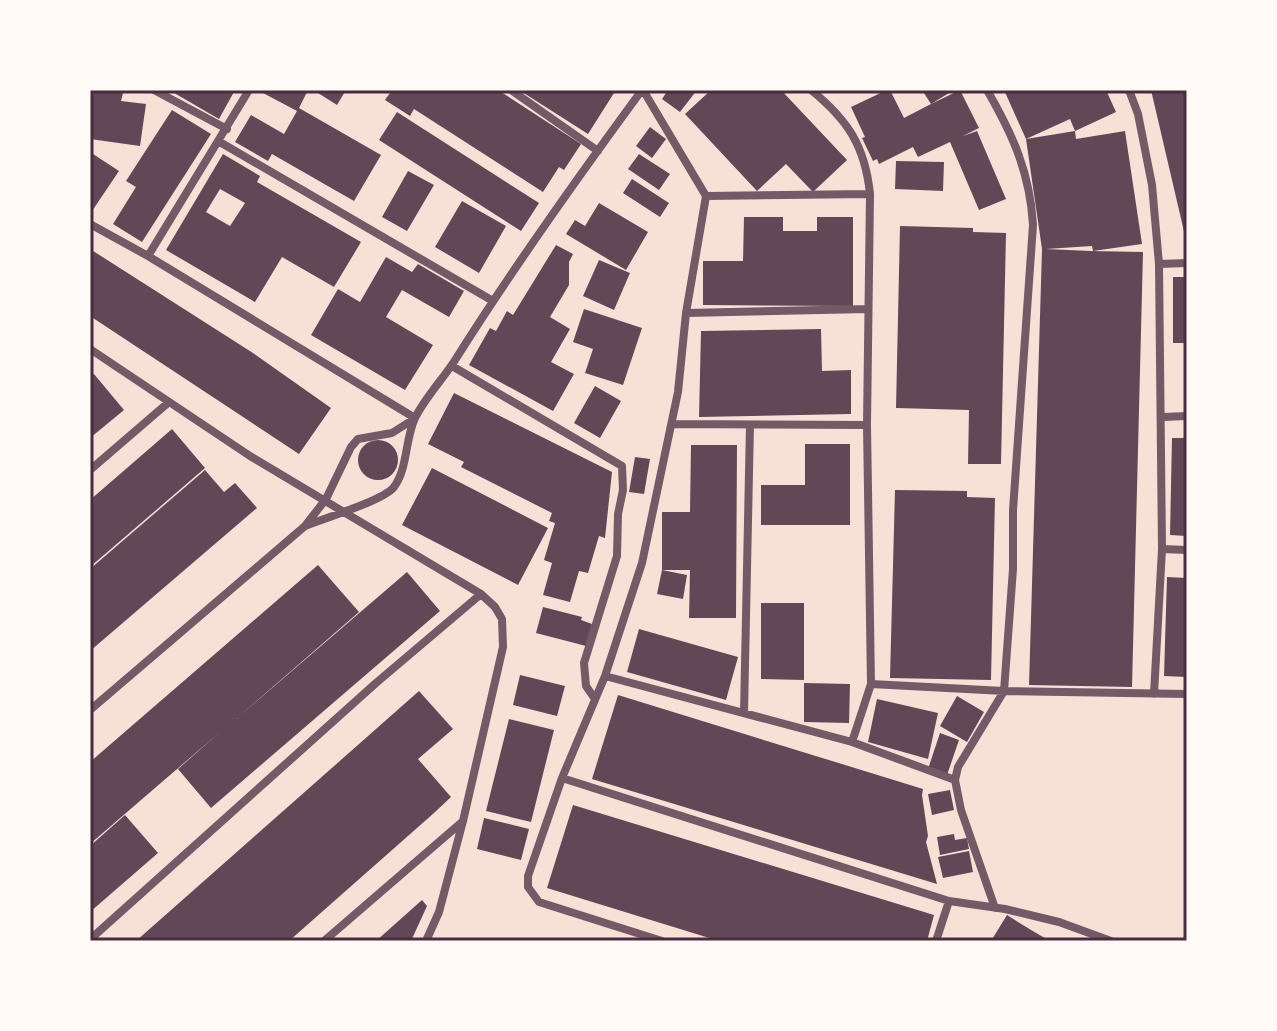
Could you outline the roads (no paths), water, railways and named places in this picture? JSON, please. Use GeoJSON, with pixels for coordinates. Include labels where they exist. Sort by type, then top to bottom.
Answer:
{"type":"FeatureCollection","features":[{"type":"Feature","properties":{"kind":"street"},"geometry":{"type":"LineString","coordinates":[[154,90],[227,129]]}},
{"type":"Feature","properties":{"kind":"street"},"geometry":{"type":"LineString","coordinates":[[148,256],[249,90]]}},
{"type":"Feature","properties":{"kind":"street"},"geometry":{"type":"LineString","coordinates":[[511,90],[598,151]]}},
{"type":"Feature","properties":{"kind":"street"},"geometry":{"type":"LineString","coordinates":[[305,526],[378,500],[393,489],[415,418],[493,301],[643,90],[706,196],[686,313],[673,424],[642,563],[605,676],[562,778],[533,860],[528,887],[539,902],[662,941]]}},
{"type":"Feature","properties":{"kind":"street"},"geometry":{"type":"LineString","coordinates":[[811,90],[839,113],[858,145],[868,171],[870,194],[867,425],[871,684],[852,742]]}},
{"type":"Feature","properties":{"kind":"street"},"geometry":{"type":"LineString","coordinates":[[987,90],[1012,134],[1020,156],[1031,191],[1033,225],[1004,691],[958,767],[955,780],[961,810],[995,908]]}},
{"type":"Feature","properties":{"kind":"street"},"geometry":{"type":"LineString","coordinates":[[1129,90],[1138,114],[1152,185],[1159,264],[1162,549],[1154,694]]}},
{"type":"Feature","properties":{"kind":"street"},"geometry":{"type":"LineString","coordinates":[[218,141],[493,301]]}},
{"type":"Feature","properties":{"kind":"street"},"geometry":{"type":"LineString","coordinates":[[706,196],[870,194]]}},
{"type":"Feature","properties":{"kind":"street"},"geometry":{"type":"LineString","coordinates":[[90,224],[415,418]]}},
{"type":"Feature","properties":{"kind":"street"},"geometry":{"type":"LineString","coordinates":[[1159,264],[1187,263]]}},
{"type":"Feature","properties":{"kind":"street"},"geometry":{"type":"LineString","coordinates":[[686,313],[868,309]]}},
{"type":"Feature","properties":{"kind":"street"},"geometry":{"type":"LineString","coordinates":[[90,349],[250,456],[481,594],[502,619],[503,647],[463,821],[439,912],[426,941]]}},
{"type":"Feature","properties":{"kind":"street"},"geometry":{"type":"LineString","coordinates":[[452,366],[622,466],[617,556],[583,671],[586,686],[595,699]]}},
{"type":"Feature","properties":{"kind":"street"},"geometry":{"type":"LineString","coordinates":[[90,470],[169,402]]}},
{"type":"Feature","properties":{"kind":"street"},"geometry":{"type":"LineString","coordinates":[[1163,417],[1187,416]]}},
{"type":"Feature","properties":{"kind":"street"},"geometry":{"type":"LineString","coordinates":[[90,710],[305,526],[326,499],[351,447],[358,439],[392,433],[415,418]]}},
{"type":"Feature","properties":{"kind":"street"},"geometry":{"type":"LineString","coordinates":[[673,424],[867,425]]}},
{"type":"Feature","properties":{"kind":"street"},"geometry":{"type":"LineString","coordinates":[[744,713],[750,425]]}},
{"type":"Feature","properties":{"kind":"street"},"geometry":{"type":"LineString","coordinates":[[1162,549],[1187,550]]}},
{"type":"Feature","properties":{"kind":"street"},"geometry":{"type":"LineString","coordinates":[[95,935],[481,594]]}},
{"type":"Feature","properties":{"kind":"street"},"geometry":{"type":"LineString","coordinates":[[605,676],[852,742],[955,780]]}},
{"type":"Feature","properties":{"kind":"street"},"geometry":{"type":"LineString","coordinates":[[871,684],[1004,691],[1187,694]]}},
{"type":"Feature","properties":{"kind":"street"},"geometry":{"type":"LineString","coordinates":[[562,778],[949,901],[1059,922],[1111,941]]}},
{"type":"Feature","properties":{"kind":"street"},"geometry":{"type":"LineString","coordinates":[[324,941],[463,821]]}},
{"type":"Feature","properties":{"kind":"street"},"geometry":{"type":"LineString","coordinates":[[936,941],[949,901]]}}]}
